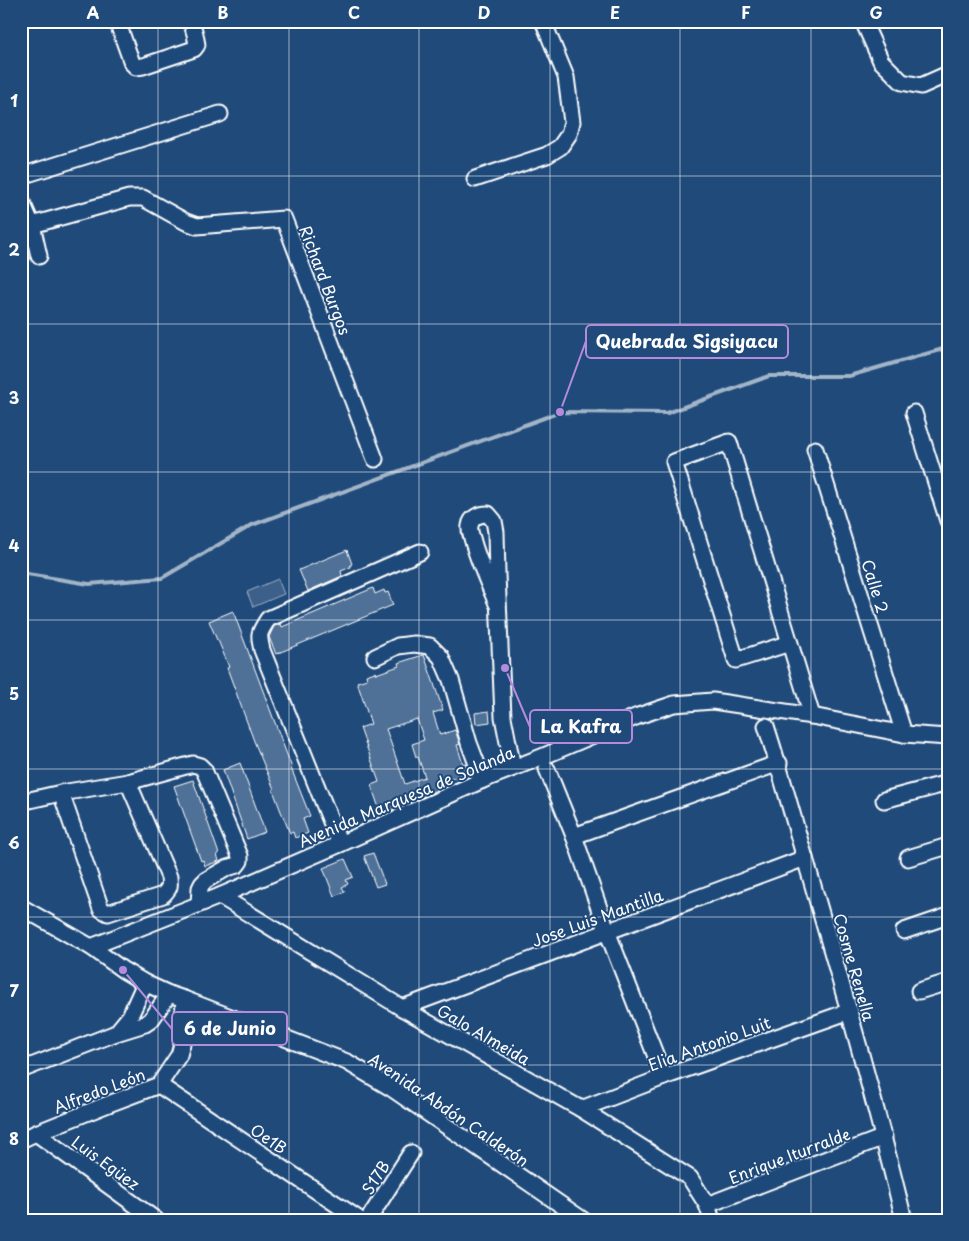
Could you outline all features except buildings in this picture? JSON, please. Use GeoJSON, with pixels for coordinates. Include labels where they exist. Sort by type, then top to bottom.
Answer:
{"type":"FeatureCollection","features":[{"type":"Feature","properties":{"kind":"street"},"geometry":{"type":"LineString","coordinates":[[117,21],[132,63],[136,67],[187,53],[194,49],[197,45],[196,34],[190,21]]}},
{"type":"Feature","properties":{"kind":"street"},"geometry":{"type":"LineString","coordinates":[[475,179],[546,155],[560,147],[569,134],[572,122],[566,77],[543,21]]}},
{"type":"Feature","properties":{"kind":"street"},"geometry":{"type":"LineString","coordinates":[[863,21],[881,61],[902,82],[921,86],[948,74]]}},
{"type":"Feature","properties":{"kind":"street"},"geometry":{"type":"LineString","coordinates":[[21,176],[220,114]]}},
{"type":"Feature","properties":{"kind":"street","name":"Richard Burgos"},"geometry":{"type":"LineString","coordinates":[[32,225],[129,198],[143,198],[186,222],[198,226],[284,219],[375,459]]}},
{"type":"Feature","properties":{"kind":"street"},"geometry":{"type":"LineString","coordinates":[[21,200],[32,225],[39,256]]}},
{"type":"Feature","properties":{"kind":"street"},"geometry":{"type":"LineString","coordinates":[[914,414],[948,521]]}},
{"type":"Feature","properties":{"kind":"street"},"geometry":{"type":"LineString","coordinates":[[790,643],[736,660],[674,462],[729,442],[790,643],[812,716]]}},
{"type":"Feature","properties":{"kind":"street","name":"Calle 2"},"geometry":{"type":"LineString","coordinates":[[815,449],[904,734]]}},
{"type":"Feature","properties":{"kind":"street"},"geometry":{"type":"LineString","coordinates":[[498,606],[482,568],[470,527],[471,521],[483,514],[488,514],[494,521],[496,532],[503,716],[513,768]]}},
{"type":"Feature","properties":{"kind":"street"},"geometry":{"type":"LineString","coordinates":[[340,844],[266,658],[259,637],[260,631],[268,619],[420,552]]}},
{"type":"Feature","properties":{"kind":"street"},"geometry":{"type":"LineString","coordinates":[[374,657],[398,646],[414,644],[430,646],[441,657],[451,680],[469,743],[484,780]]}},
{"type":"Feature","properties":{"kind":"street","name":"Avenida Marquesa de Solanda"},"geometry":{"type":"LineString","coordinates":[[91,947],[220,896],[484,780],[638,716],[674,704],[713,701],[812,716],[904,734],[948,737]]}},
{"type":"Feature","properties":{"kind":"street","name":"Cosme Renella"},"geometry":{"type":"LineString","coordinates":[[766,726],[779,763],[850,1011],[904,1220]]}},
{"type":"Feature","properties":{"kind":"street"},"geometry":{"type":"LineString","coordinates":[[574,836],[779,763]]}},
{"type":"Feature","properties":{"kind":"street"},"geometry":{"type":"LineString","coordinates":[[21,802],[128,782],[193,764],[200,766],[204,770],[240,856],[240,861],[237,865],[228,868],[202,884],[199,904]]}},
{"type":"Feature","properties":{"kind":"street"},"geometry":{"type":"LineString","coordinates":[[547,769],[664,1077]]}},
{"type":"Feature","properties":{"kind":"street"},"geometry":{"type":"LineString","coordinates":[[61,793],[101,908],[108,913],[163,896],[169,890],[169,877],[128,782]]}},
{"type":"Feature","properties":{"kind":"street"},"geometry":{"type":"LineString","coordinates":[[884,800],[948,784]]}},
{"type":"Feature","properties":{"kind":"street"},"geometry":{"type":"LineString","coordinates":[[908,858],[948,846]]}},
{"type":"Feature","properties":{"kind":"street","name":"Jose Luis Mantilla"},"geometry":{"type":"LineString","coordinates":[[402,1008],[805,858]]}},
{"type":"Feature","properties":{"kind":"street","name":"Galo Almeida"},"geometry":{"type":"LineString","coordinates":[[220,896],[402,1008],[581,1109],[690,1178],[707,1205],[712,1220]]}},
{"type":"Feature","properties":{"kind":"street","name":"Avenida Abdón Calderón"},"geometry":{"type":"LineString","coordinates":[[21,908],[91,947],[145,983],[169,994],[347,1062],[391,1088],[583,1220]]}},
{"type":"Feature","properties":{"kind":"street"},"geometry":{"type":"LineString","coordinates":[[904,931],[948,916]]}},
{"type":"Feature","properties":{"kind":"street"},"geometry":{"type":"LineString","coordinates":[[919,991],[948,982]]}},
{"type":"Feature","properties":{"kind":"street"},"geometry":{"type":"LineString","coordinates":[[116,1033],[130,1016],[145,983]]}},
{"type":"Feature","properties":{"kind":"street"},"geometry":{"type":"LineString","coordinates":[[21,1070],[116,1033],[145,1024],[151,1020],[169,994]]}},
{"type":"Feature","properties":{"kind":"street","name":"Alfredo León"},"geometry":{"type":"LineString","coordinates":[[21,1140],[159,1085],[179,1055],[182,1044],[184,999]]}},
{"type":"Feature","properties":{"kind":"street","name":"Elia Antonio Luit"},"geometry":{"type":"LineString","coordinates":[[581,1109],[664,1077],[850,1011]]}},
{"type":"Feature","properties":{"kind":"street","name":"Oe1B"},"geometry":{"type":"LineString","coordinates":[[159,1085],[360,1220]]}},
{"type":"Feature","properties":{"kind":"street","name":"Luis Egüez"},"geometry":{"type":"LineString","coordinates":[[36,1133],[156,1220]]}},
{"type":"Feature","properties":{"kind":"street","name":"Enrique Iturralde"},"geometry":{"type":"LineString","coordinates":[[707,1205],[884,1137]]}},
{"type":"Feature","properties":{"kind":"street","name":"S17B"},"geometry":{"type":"LineString","coordinates":[[368,1220],[411,1153]]}},
{"type":"Feature","properties":{"kind":"shaded area"},"geometry":{"type":"Polygon","coordinates":[[[278,579],[284,594],[253,607],[247,592],[278,579]]]}},
{"type":"Feature","properties":{"kind":"waterway"},"geometry":{"type":"LineString","coordinates":[[21,573],[89,584],[162,578],[252,525],[560,412],[667,413],[769,376],[849,376],[948,349]]}},
{"type":"Feature","properties":{"kind":"place","name":"Quebrada Sigsiyacu"},"geometry":{"type":"Point","coordinates":[560,412]}},
{"type":"Feature","properties":{"kind":"place","name":"La Kafra"},"geometry":{"type":"Point","coordinates":[505,668]}},
{"type":"Feature","properties":{"kind":"place","name":"6 de Junio"},"geometry":{"type":"Point","coordinates":[123,970]}}]}
